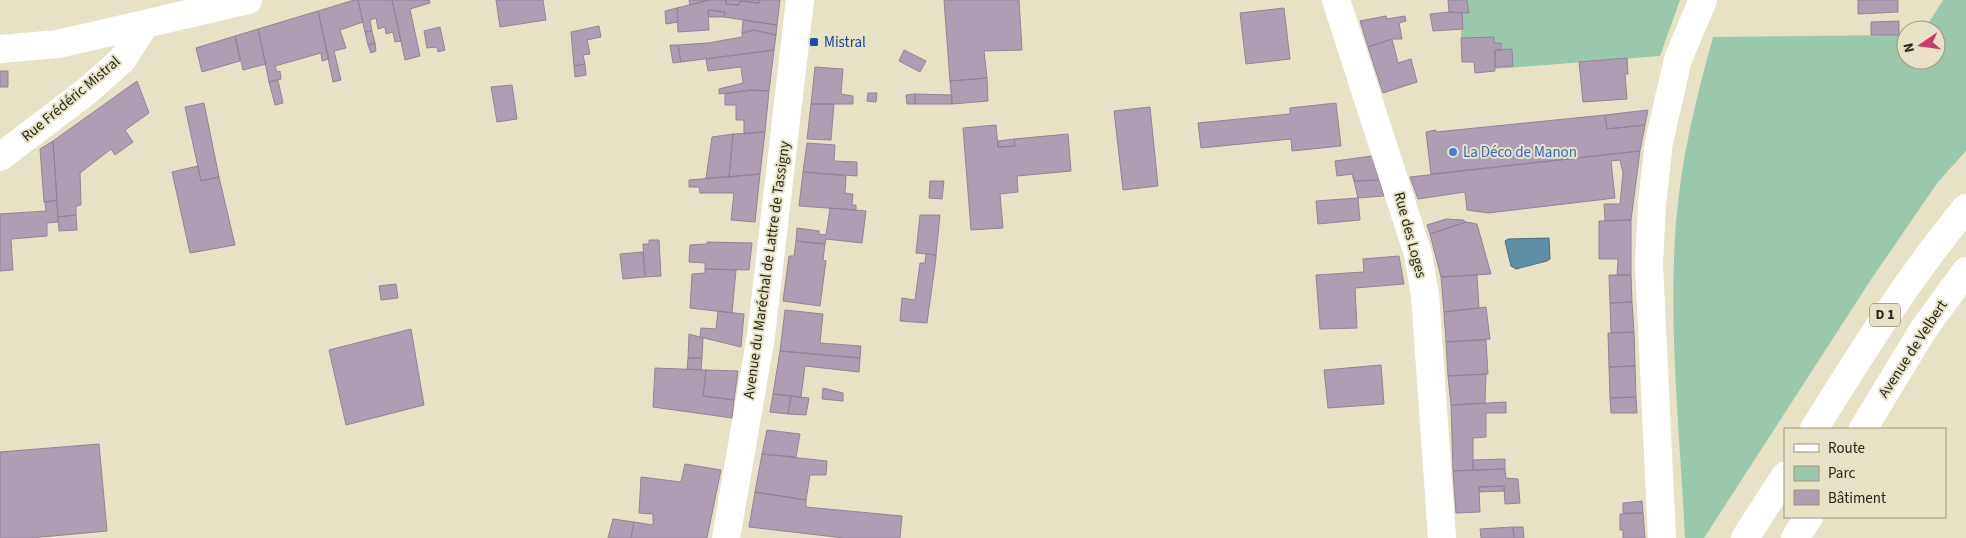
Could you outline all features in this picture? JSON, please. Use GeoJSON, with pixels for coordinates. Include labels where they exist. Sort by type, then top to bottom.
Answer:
{"type":"FeatureCollection","features":[{"type":"Feature","properties":{"kind":"street"},"geometry":{"type":"LineString","coordinates":[[0,50],[58,44],[144,26],[248,0]]}},
{"type":"Feature","properties":{"kind":"street","name":"Avenue du Maréchal de Lattre de Tassigny"},"geometry":{"type":"LineString","coordinates":[[726,538],[761,336],[800,0]]}},
{"type":"Feature","properties":{"kind":"street","name":"Rue des Loges"},"geometry":{"type":"LineString","coordinates":[[1336,0],[1418,254],[1425,295],[1442,538]]}},
{"type":"Feature","properties":{"kind":"street"},"geometry":{"type":"LineString","coordinates":[[1662,538],[1649,264],[1652,204],[1658,142],[1678,59],[1703,0]]}},
{"type":"Feature","properties":{"kind":"street","name":"Rue Frédéric Mistral"},"geometry":{"type":"LineString","coordinates":[[0,157],[87,91],[122,60],[144,26]]}},
{"type":"Feature","properties":{"kind":"street","name":"D 1"},"geometry":{"type":"LineString","coordinates":[[1815,428],[1890,307],[1934,247],[1966,208]]}},
{"type":"Feature","properties":{"kind":"street","name":"Avenue de Velbert"},"geometry":{"type":"LineString","coordinates":[[1864,428],[1923,330],[1966,271]]}},
{"type":"Feature","properties":{"kind":"street"},"geometry":{"type":"LineString","coordinates":[[1745,538],[1784,478]]}},
{"type":"Feature","properties":{"kind":"street"},"geometry":{"type":"LineString","coordinates":[[1795,538],[1808,518]]}},
{"type":"Feature","properties":{"kind":"green space"},"geometry":{"type":"Polygon","coordinates":[[[1467,0],[1680,0],[1660,56],[1495,69],[1501,50],[1501,43],[1494,43],[1494,37],[1461,38],[1462,13],[1469,13],[1467,0]]]}},
{"type":"Feature","properties":{"kind":"green space"},"geometry":{"type":"Polygon","coordinates":[[[1943,0],[1966,0],[1966,151],[1938,182],[1872,278],[1704,538],[1685,538],[1674,341],[1673,301],[1676,223],[1681,176],[1690,129],[1713,37],[1896,35],[1896,70],[1946,70],[1946,20],[1930,20],[1943,0]]]}},
{"type":"Feature","properties":{"kind":"water"},"geometry":{"type":"Polygon","coordinates":[[[1549,238],[1550,259],[1516,269],[1511,266],[1505,241],[1508,239],[1549,238]]]}},
{"type":"Feature","properties":{"kind":"building"},"geometry":{"type":"Polygon","coordinates":[[[358,0],[363,22],[340,30],[346,48],[334,51],[341,80],[333,82],[318,11],[358,0]]]}},
{"type":"Feature","properties":{"kind":"building"},"geometry":{"type":"Polygon","coordinates":[[[358,0],[392,0],[401,41],[395,42],[393,32],[386,34],[385,27],[378,29],[376,18],[370,20],[372,31],[365,32],[358,0]]]}},
{"type":"Feature","properties":{"kind":"building"},"geometry":{"type":"Polygon","coordinates":[[[392,0],[429,0],[430,3],[410,9],[420,56],[405,60],[392,0]]]}},
{"type":"Feature","properties":{"kind":"building"},"geometry":{"type":"Polygon","coordinates":[[[496,0],[543,0],[546,20],[500,27],[496,0]]]}},
{"type":"Feature","properties":{"kind":"building"},"geometry":{"type":"Polygon","coordinates":[[[689,0],[709,0],[690,5],[689,0]]]}},
{"type":"Feature","properties":{"kind":"building"},"geometry":{"type":"Polygon","coordinates":[[[709,0],[726,0],[726,4],[739,5],[740,1],[759,3],[760,0],[780,0],[777,25],[724,17],[725,12],[708,10],[709,30],[678,32],[677,8],[709,0]]]}},
{"type":"Feature","properties":{"kind":"building"},"geometry":{"type":"Polygon","coordinates":[[[726,0],[760,0],[759,3],[740,1],[739,5],[726,4],[726,0]]]}},
{"type":"Feature","properties":{"kind":"building"},"geometry":{"type":"Polygon","coordinates":[[[944,0],[1019,0],[1022,50],[984,51],[987,78],[950,81],[944,0]]]}},
{"type":"Feature","properties":{"kind":"building"},"geometry":{"type":"Polygon","coordinates":[[[1448,0],[1467,0],[1469,13],[1449,12],[1448,0]]]}},
{"type":"Feature","properties":{"kind":"building"},"geometry":{"type":"Polygon","coordinates":[[[1858,0],[1898,0],[1898,12],[1858,14],[1858,0]]]}},
{"type":"Feature","properties":{"kind":"building"},"geometry":{"type":"Polygon","coordinates":[[[677,8],[678,22],[666,24],[665,11],[677,8]]]}},
{"type":"Feature","properties":{"kind":"building"},"geometry":{"type":"Polygon","coordinates":[[[1284,8],[1290,59],[1246,64],[1240,13],[1284,8]]]}},
{"type":"Feature","properties":{"kind":"building"},"geometry":{"type":"Polygon","coordinates":[[[708,10],[725,12],[724,17],[709,17],[708,10]]]}},
{"type":"Feature","properties":{"kind":"building"},"geometry":{"type":"Polygon","coordinates":[[[318,11],[329,59],[322,61],[321,53],[275,66],[277,72],[280,71],[281,79],[269,82],[258,29],[318,11]]]}},
{"type":"Feature","properties":{"kind":"building"},"geometry":{"type":"Polygon","coordinates":[[[1462,13],[1463,29],[1433,31],[1430,14],[1462,13]]]}},
{"type":"Feature","properties":{"kind":"building"},"geometry":{"type":"Polygon","coordinates":[[[1386,16],[1387,19],[1405,16],[1406,21],[1399,23],[1402,39],[1392,39],[1368,47],[1360,21],[1386,16]]]}},
{"type":"Feature","properties":{"kind":"building"},"geometry":{"type":"Polygon","coordinates":[[[743,20],[777,25],[776,35],[754,30],[742,33],[743,20]]]}},
{"type":"Feature","properties":{"kind":"building"},"geometry":{"type":"Polygon","coordinates":[[[1896,21],[1896,35],[1871,35],[1871,22],[1896,21]]]}},
{"type":"Feature","properties":{"kind":"building"},"geometry":{"type":"Polygon","coordinates":[[[599,26],[601,37],[587,40],[590,54],[583,55],[585,64],[574,66],[571,32],[599,26]]]}},
{"type":"Feature","properties":{"kind":"building"},"geometry":{"type":"Polygon","coordinates":[[[440,27],[445,50],[438,52],[437,47],[427,48],[424,31],[440,27]]]}},
{"type":"Feature","properties":{"kind":"building"},"geometry":{"type":"Polygon","coordinates":[[[258,29],[266,64],[243,70],[235,36],[258,29]]]}},
{"type":"Feature","properties":{"kind":"building"},"geometry":{"type":"Polygon","coordinates":[[[754,30],[776,35],[774,50],[681,62],[678,45],[708,43],[742,37],[742,33],[754,30]]]}},
{"type":"Feature","properties":{"kind":"building"},"geometry":{"type":"Polygon","coordinates":[[[372,31],[375,43],[368,45],[365,32],[372,31]]]}},
{"type":"Feature","properties":{"kind":"building"},"geometry":{"type":"Polygon","coordinates":[[[235,36],[240,61],[202,72],[196,48],[235,36]]]}},
{"type":"Feature","properties":{"kind":"building"},"geometry":{"type":"Polygon","coordinates":[[[1494,37],[1494,43],[1501,43],[1501,50],[1495,50],[1495,71],[1475,73],[1474,62],[1462,62],[1461,38],[1494,37]]]}},
{"type":"Feature","properties":{"kind":"building"},"geometry":{"type":"Polygon","coordinates":[[[1392,39],[1398,63],[1411,59],[1417,82],[1383,93],[1368,47],[1392,39]]]}},
{"type":"Feature","properties":{"kind":"building"},"geometry":{"type":"Polygon","coordinates":[[[375,43],[376,51],[371,53],[368,45],[375,43]]]}},
{"type":"Feature","properties":{"kind":"building"},"geometry":{"type":"Polygon","coordinates":[[[670,45],[678,45],[681,62],[673,63],[670,45]]]}},
{"type":"Feature","properties":{"kind":"building"},"geometry":{"type":"Polygon","coordinates":[[[1512,49],[1513,66],[1495,67],[1495,50],[1512,49]]]}},
{"type":"Feature","properties":{"kind":"building"},"geometry":{"type":"Polygon","coordinates":[[[774,50],[769,91],[751,90],[719,94],[719,89],[743,83],[741,67],[708,71],[706,59],[774,50]]]}},
{"type":"Feature","properties":{"kind":"building"},"geometry":{"type":"Polygon","coordinates":[[[904,50],[926,61],[920,72],[899,61],[904,50]]]}},
{"type":"Feature","properties":{"kind":"building"},"geometry":{"type":"Polygon","coordinates":[[[1627,58],[1628,74],[1625,74],[1627,99],[1583,102],[1579,62],[1627,58]]]}},
{"type":"Feature","properties":{"kind":"building"},"geometry":{"type":"Polygon","coordinates":[[[585,64],[586,75],[575,77],[574,66],[585,64]]]}},
{"type":"Feature","properties":{"kind":"building"},"geometry":{"type":"Polygon","coordinates":[[[815,67],[843,69],[841,94],[853,96],[853,104],[811,104],[815,67]]]}},
{"type":"Feature","properties":{"kind":"building"},"geometry":{"type":"Polygon","coordinates":[[[0,71],[8,71],[8,87],[0,87],[0,71]]]}},
{"type":"Feature","properties":{"kind":"building"},"geometry":{"type":"Polygon","coordinates":[[[987,78],[988,101],[952,104],[950,81],[987,78]]]}},
{"type":"Feature","properties":{"kind":"building"},"geometry":{"type":"Polygon","coordinates":[[[278,80],[283,103],[275,105],[269,82],[278,80]]]}},
{"type":"Feature","properties":{"kind":"building"},"geometry":{"type":"Polygon","coordinates":[[[137,81],[149,113],[125,130],[133,142],[115,155],[111,149],[80,173],[81,205],[76,206],[76,215],[58,217],[53,141],[137,81]]]}},
{"type":"Feature","properties":{"kind":"building"},"geometry":{"type":"Polygon","coordinates":[[[512,85],[517,119],[497,122],[491,87],[512,85]]]}},
{"type":"Feature","properties":{"kind":"building"},"geometry":{"type":"Polygon","coordinates":[[[751,90],[769,91],[765,132],[744,134],[744,120],[736,120],[736,105],[725,105],[725,94],[751,90]]]}},
{"type":"Feature","properties":{"kind":"building"},"geometry":{"type":"Polygon","coordinates":[[[868,93],[877,93],[876,102],[867,101],[868,93]]]}},
{"type":"Feature","properties":{"kind":"building"},"geometry":{"type":"Polygon","coordinates":[[[915,94],[952,95],[952,104],[915,104],[915,94]]]}},
{"type":"Feature","properties":{"kind":"building"},"geometry":{"type":"Polygon","coordinates":[[[915,94],[915,104],[907,104],[906,95],[915,94]]]}},
{"type":"Feature","properties":{"kind":"building"},"geometry":{"type":"Polygon","coordinates":[[[204,103],[219,177],[201,181],[185,107],[204,103]]]}},
{"type":"Feature","properties":{"kind":"building"},"geometry":{"type":"Polygon","coordinates":[[[1336,103],[1341,146],[1292,151],[1291,139],[1201,148],[1198,123],[1290,114],[1290,108],[1336,103]]]}},
{"type":"Feature","properties":{"kind":"building"},"geometry":{"type":"Polygon","coordinates":[[[811,104],[834,104],[831,140],[807,139],[811,104]]]}},
{"type":"Feature","properties":{"kind":"building"},"geometry":{"type":"Polygon","coordinates":[[[1150,107],[1158,186],[1123,190],[1114,111],[1150,107]]]}},
{"type":"Feature","properties":{"kind":"building"},"geometry":{"type":"Polygon","coordinates":[[[1648,110],[1645,125],[1607,129],[1605,115],[1648,110]]]}},
{"type":"Feature","properties":{"kind":"building"},"geometry":{"type":"Polygon","coordinates":[[[1605,115],[1607,129],[1645,125],[1640,151],[1431,174],[1426,132],[1605,115]]]}},
{"type":"Feature","properties":{"kind":"building"},"geometry":{"type":"Polygon","coordinates":[[[996,125],[998,147],[1015,146],[1014,139],[1068,134],[1071,171],[1017,176],[1018,192],[1000,194],[1003,228],[971,230],[963,128],[996,125]]]}},
{"type":"Feature","properties":{"kind":"building"},"geometry":{"type":"Polygon","coordinates":[[[765,132],[760,174],[729,177],[733,134],[765,132]]]}},
{"type":"Feature","properties":{"kind":"building"},"geometry":{"type":"Polygon","coordinates":[[[733,134],[729,177],[706,178],[712,137],[733,134]]]}},
{"type":"Feature","properties":{"kind":"building"},"geometry":{"type":"Polygon","coordinates":[[[1014,139],[1015,146],[998,147],[998,141],[1014,139]]]}},
{"type":"Feature","properties":{"kind":"building"},"geometry":{"type":"Polygon","coordinates":[[[53,141],[57,200],[44,202],[40,149],[53,141]]]}},
{"type":"Feature","properties":{"kind":"building"},"geometry":{"type":"Polygon","coordinates":[[[807,143],[835,145],[834,161],[857,162],[857,176],[803,172],[807,143]]]}},
{"type":"Feature","properties":{"kind":"building"},"geometry":{"type":"Polygon","coordinates":[[[1640,151],[1631,220],[1605,221],[1604,204],[1620,204],[1623,173],[1620,160],[1611,161],[1615,198],[1488,213],[1467,210],[1465,192],[1418,199],[1410,177],[1640,151]]]}},
{"type":"Feature","properties":{"kind":"building"},"geometry":{"type":"Polygon","coordinates":[[[1372,156],[1379,180],[1354,181],[1352,174],[1337,176],[1335,161],[1372,156]]]}},
{"type":"Feature","properties":{"kind":"building"},"geometry":{"type":"Polygon","coordinates":[[[198,166],[201,181],[219,177],[235,245],[190,253],[172,172],[198,166]]]}},
{"type":"Feature","properties":{"kind":"building"},"geometry":{"type":"Polygon","coordinates":[[[803,172],[846,176],[845,193],[853,194],[852,205],[856,205],[856,210],[799,206],[803,172]]]}},
{"type":"Feature","properties":{"kind":"building"},"geometry":{"type":"Polygon","coordinates":[[[760,174],[755,222],[731,220],[734,193],[700,193],[699,187],[689,187],[689,180],[760,174]]]}},
{"type":"Feature","properties":{"kind":"building"},"geometry":{"type":"Polygon","coordinates":[[[1379,180],[1384,196],[1358,198],[1354,181],[1379,180]]]}},
{"type":"Feature","properties":{"kind":"building"},"geometry":{"type":"Polygon","coordinates":[[[930,181],[944,181],[942,199],[929,198],[930,181]]]}},
{"type":"Feature","properties":{"kind":"building"},"geometry":{"type":"Polygon","coordinates":[[[1358,198],[1360,220],[1318,224],[1316,201],[1358,198]]]}},
{"type":"Feature","properties":{"kind":"building"},"geometry":{"type":"Polygon","coordinates":[[[57,200],[58,222],[47,223],[47,236],[11,239],[13,270],[0,271],[0,214],[46,211],[45,202],[57,200]]]}},
{"type":"Feature","properties":{"kind":"building"},"geometry":{"type":"Polygon","coordinates":[[[830,208],[866,211],[862,243],[826,239],[825,244],[796,241],[797,228],[819,231],[819,234],[826,235],[830,208]]]}},
{"type":"Feature","properties":{"kind":"building"},"geometry":{"type":"Polygon","coordinates":[[[76,215],[77,230],[59,231],[58,217],[76,215]]]}},
{"type":"Feature","properties":{"kind":"building"},"geometry":{"type":"Polygon","coordinates":[[[920,215],[940,215],[936,255],[916,253],[920,215]]]}},
{"type":"Feature","properties":{"kind":"building"},"geometry":{"type":"Polygon","coordinates":[[[1446,219],[1463,220],[1466,222],[1430,234],[1427,225],[1446,219]]]}},
{"type":"Feature","properties":{"kind":"building"},"geometry":{"type":"Polygon","coordinates":[[[1631,220],[1631,275],[1617,275],[1618,259],[1599,259],[1599,221],[1631,220]]]}},
{"type":"Feature","properties":{"kind":"building"},"geometry":{"type":"Polygon","coordinates":[[[1466,222],[1477,224],[1491,274],[1441,277],[1430,234],[1466,222]]]}},
{"type":"Feature","properties":{"kind":"building"},"geometry":{"type":"Polygon","coordinates":[[[649,240],[659,240],[661,276],[645,277],[643,244],[649,244],[649,240]]]}},
{"type":"Feature","properties":{"kind":"building"},"geometry":{"type":"Polygon","coordinates":[[[796,241],[825,244],[823,260],[826,261],[820,306],[783,301],[789,256],[794,256],[796,241]]]}},
{"type":"Feature","properties":{"kind":"building"},"geometry":{"type":"Polygon","coordinates":[[[707,242],[752,243],[749,270],[705,269],[705,263],[689,262],[690,245],[707,244],[707,242]]]}},
{"type":"Feature","properties":{"kind":"building"},"geometry":{"type":"Polygon","coordinates":[[[643,252],[645,277],[623,279],[620,254],[643,252]]]}},
{"type":"Feature","properties":{"kind":"building"},"geometry":{"type":"Polygon","coordinates":[[[926,254],[936,255],[927,323],[900,321],[902,298],[915,300],[920,263],[925,263],[926,254]]]}},
{"type":"Feature","properties":{"kind":"building"},"geometry":{"type":"Polygon","coordinates":[[[1399,256],[1404,284],[1355,288],[1357,328],[1320,329],[1316,275],[1364,272],[1363,259],[1399,256]]]}},
{"type":"Feature","properties":{"kind":"building"},"geometry":{"type":"Polygon","coordinates":[[[705,269],[736,270],[732,313],[690,308],[692,274],[705,273],[705,269]]]}},
{"type":"Feature","properties":{"kind":"building"},"geometry":{"type":"Polygon","coordinates":[[[1477,275],[1479,308],[1444,312],[1441,277],[1477,275]]]}},
{"type":"Feature","properties":{"kind":"building"},"geometry":{"type":"Polygon","coordinates":[[[1609,275],[1631,275],[1632,302],[1610,303],[1609,275]]]}},
{"type":"Feature","properties":{"kind":"building"},"geometry":{"type":"Polygon","coordinates":[[[396,284],[398,298],[381,300],[379,286],[396,284]]]}},
{"type":"Feature","properties":{"kind":"building"},"geometry":{"type":"Polygon","coordinates":[[[1632,302],[1634,332],[1611,333],[1610,303],[1632,302]]]}},
{"type":"Feature","properties":{"kind":"building"},"geometry":{"type":"Polygon","coordinates":[[[1486,307],[1490,339],[1446,342],[1444,312],[1486,307]]]}},
{"type":"Feature","properties":{"kind":"building"},"geometry":{"type":"Polygon","coordinates":[[[785,310],[823,314],[820,343],[861,346],[860,358],[780,351],[785,310]]]}},
{"type":"Feature","properties":{"kind":"building"},"geometry":{"type":"Polygon","coordinates":[[[718,311],[744,314],[741,347],[700,337],[701,328],[716,329],[718,311]]]}},
{"type":"Feature","properties":{"kind":"building"},"geometry":{"type":"Polygon","coordinates":[[[411,329],[424,405],[346,425],[329,350],[411,329]]]}},
{"type":"Feature","properties":{"kind":"building"},"geometry":{"type":"Polygon","coordinates":[[[1634,332],[1635,366],[1609,367],[1608,333],[1634,332]]]}},
{"type":"Feature","properties":{"kind":"building"},"geometry":{"type":"Polygon","coordinates":[[[689,334],[703,338],[702,358],[688,358],[689,334]]]}},
{"type":"Feature","properties":{"kind":"building"},"geometry":{"type":"Polygon","coordinates":[[[1486,340],[1488,374],[1448,376],[1446,342],[1486,340]]]}},
{"type":"Feature","properties":{"kind":"building"},"geometry":{"type":"Polygon","coordinates":[[[780,351],[860,358],[859,372],[805,366],[801,397],[773,394],[780,351]]]}},
{"type":"Feature","properties":{"kind":"building"},"geometry":{"type":"Polygon","coordinates":[[[688,358],[702,358],[701,370],[687,369],[688,358]]]}},
{"type":"Feature","properties":{"kind":"building"},"geometry":{"type":"Polygon","coordinates":[[[1381,365],[1384,404],[1328,408],[1324,370],[1381,365]]]}},
{"type":"Feature","properties":{"kind":"building"},"geometry":{"type":"Polygon","coordinates":[[[1635,366],[1636,397],[1610,398],[1609,367],[1635,366]]]}},
{"type":"Feature","properties":{"kind":"building"},"geometry":{"type":"Polygon","coordinates":[[[655,368],[706,370],[703,396],[734,400],[732,418],[653,407],[655,368]]]}},
{"type":"Feature","properties":{"kind":"building"},"geometry":{"type":"Polygon","coordinates":[[[706,370],[738,371],[734,400],[703,396],[706,370]]]}},
{"type":"Feature","properties":{"kind":"building"},"geometry":{"type":"Polygon","coordinates":[[[1486,374],[1485,403],[1451,405],[1448,376],[1486,374]]]}},
{"type":"Feature","properties":{"kind":"building"},"geometry":{"type":"Polygon","coordinates":[[[823,388],[843,393],[843,401],[822,399],[823,388]]]}},
{"type":"Feature","properties":{"kind":"building"},"geometry":{"type":"Polygon","coordinates":[[[773,394],[791,396],[788,414],[770,412],[773,394]]]}},
{"type":"Feature","properties":{"kind":"building"},"geometry":{"type":"Polygon","coordinates":[[[791,396],[809,398],[806,415],[788,414],[791,396]]]}},
{"type":"Feature","properties":{"kind":"building"},"geometry":{"type":"Polygon","coordinates":[[[1636,397],[1637,413],[1611,413],[1610,398],[1636,397]]]}},
{"type":"Feature","properties":{"kind":"building"},"geometry":{"type":"Polygon","coordinates":[[[1506,402],[1506,413],[1486,413],[1486,437],[1473,438],[1473,470],[1453,471],[1451,405],[1506,402]]]}},
{"type":"Feature","properties":{"kind":"building"},"geometry":{"type":"Polygon","coordinates":[[[767,430],[800,434],[796,457],[762,454],[767,430]]]}},
{"type":"Feature","properties":{"kind":"building"},"geometry":{"type":"Polygon","coordinates":[[[99,444],[107,531],[31,538],[0,538],[0,452],[99,444]]]}},
{"type":"Feature","properties":{"kind":"building"},"geometry":{"type":"Polygon","coordinates":[[[762,454],[827,461],[826,475],[810,475],[806,500],[755,492],[762,454]]]}},
{"type":"Feature","properties":{"kind":"building"},"geometry":{"type":"Polygon","coordinates":[[[1505,459],[1505,469],[1473,470],[1473,460],[1505,459]]]}},
{"type":"Feature","properties":{"kind":"building"},"geometry":{"type":"Polygon","coordinates":[[[685,464],[721,470],[707,538],[631,538],[634,522],[653,525],[653,514],[639,513],[641,477],[681,482],[685,464]]]}},
{"type":"Feature","properties":{"kind":"building"},"geometry":{"type":"Polygon","coordinates":[[[1505,469],[1506,478],[1518,479],[1520,503],[1505,504],[1504,486],[1479,487],[1480,512],[1456,513],[1453,471],[1505,469]]]}},
{"type":"Feature","properties":{"kind":"building"},"geometry":{"type":"Polygon","coordinates":[[[1504,486],[1504,491],[1479,492],[1479,487],[1504,486]]]}},
{"type":"Feature","properties":{"kind":"building"},"geometry":{"type":"Polygon","coordinates":[[[755,492],[806,500],[806,507],[902,516],[900,538],[844,538],[749,527],[755,492]]]}},
{"type":"Feature","properties":{"kind":"building"},"geometry":{"type":"Polygon","coordinates":[[[1642,501],[1643,513],[1623,513],[1623,503],[1642,501]]]}},
{"type":"Feature","properties":{"kind":"building"},"geometry":{"type":"Polygon","coordinates":[[[1643,513],[1645,538],[1623,538],[1623,530],[1620,530],[1620,514],[1643,513]]]}},
{"type":"Feature","properties":{"kind":"building"},"geometry":{"type":"Polygon","coordinates":[[[613,519],[634,522],[631,538],[608,538],[613,519]]]}},
{"type":"Feature","properties":{"kind":"building"},"geometry":{"type":"Polygon","coordinates":[[[1513,527],[1523,527],[1524,538],[1514,538],[1513,527]]]}},
{"type":"Feature","properties":{"kind":"building"},"geometry":{"type":"Polygon","coordinates":[[[1513,527],[1514,538],[1481,538],[1480,529],[1513,527]]]}},
{"type":"Feature","properties":{"kind":"place","name":"Mistral"},"geometry":{"type":"Point","coordinates":[814,42]}},
{"type":"Feature","properties":{"kind":"place","name":"La Déco de Manon"},"geometry":{"type":"Point","coordinates":[1453,152]}}]}
